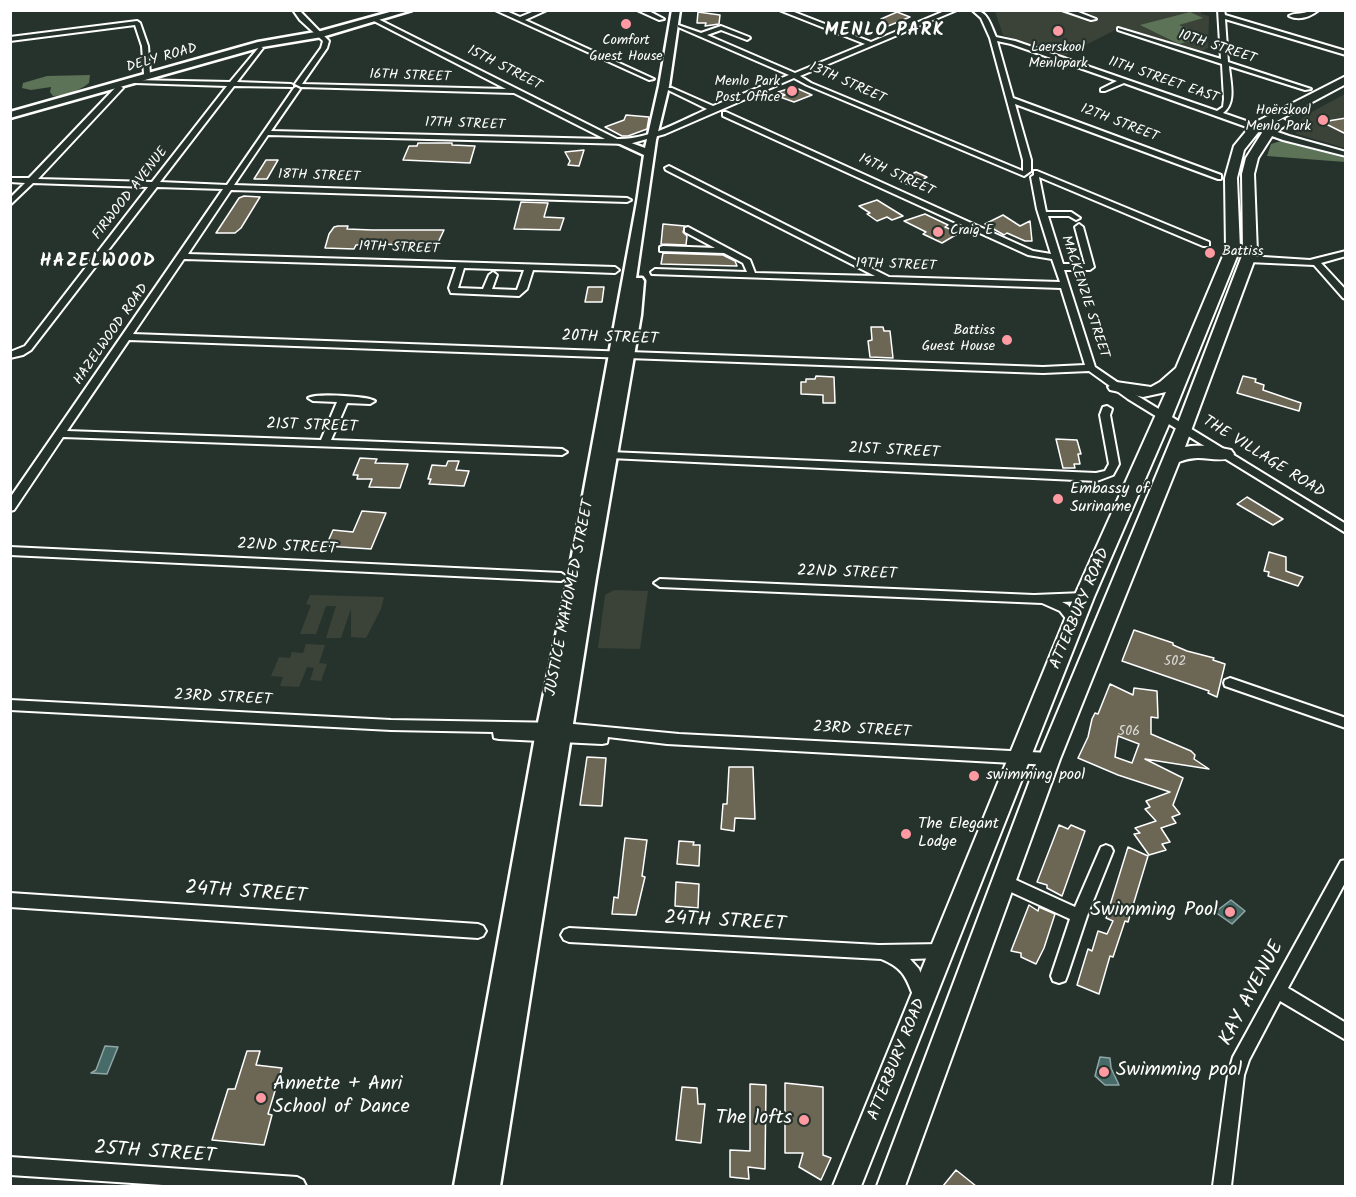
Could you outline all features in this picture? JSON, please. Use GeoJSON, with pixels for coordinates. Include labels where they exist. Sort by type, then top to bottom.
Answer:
{"type":"FeatureCollection","features":[{"type":"Feature","properties":{"kind":"main road","name":"JUSTICE MAHOMED STREET"},"geometry":{"type":"LineString","coordinates":[[488,1186],[554,733],[622,354],[676,10]]}},
{"type":"Feature","properties":{"kind":"main road","name":"JUSTICE MAHOMED STREET"},"geometry":{"type":"LineString","coordinates":[[466,1186],[610,455],[648,153],[657,134],[670,89],[683,10]]}},
{"type":"Feature","properties":{"kind":"main road"},"geometry":{"type":"LineString","coordinates":[[324,48],[338,34],[401,12]]}},
{"type":"Feature","properties":{"kind":"main road"},"geometry":{"type":"LineString","coordinates":[[320,33],[376,20]]}},
{"type":"Feature","properties":{"kind":"main road"},"geometry":{"type":"LineString","coordinates":[[320,33],[357,26]]}},
{"type":"Feature","properties":{"kind":"main road","name":"DELY ROAD"},"geometry":{"type":"LineString","coordinates":[[10,112],[108,89],[261,44],[320,33]]}},
{"type":"Feature","properties":{"kind":"main road","name":"DELY ROAD"},"geometry":{"type":"LineString","coordinates":[[108,89],[152,77]]}},
{"type":"Feature","properties":{"kind":"main road","name":"ATTERBURY ROAD"},"geometry":{"type":"LineString","coordinates":[[847,1186],[1084,597],[1164,417],[1233,249],[1231,178],[1233,162],[1238,149],[1262,129],[1346,79]]}},
{"type":"Feature","properties":{"kind":"main road"},"geometry":{"type":"LineString","coordinates":[[108,89],[135,81]]}},
{"type":"Feature","properties":{"kind":"main road","name":"ATTERBURY ROAD"},"geometry":{"type":"LineString","coordinates":[[891,1186],[1049,759],[1184,428],[1249,254],[1248,174],[1262,129],[1346,89]]}},
{"type":"Feature","properties":{"kind":"main road"},"geometry":{"type":"LineString","coordinates":[[620,143],[648,153]]}},
{"type":"Feature","properties":{"kind":"main road"},"geometry":{"type":"LineString","coordinates":[[1116,387],[1154,392],[1168,385],[1185,365]]}},
{"type":"Feature","properties":{"kind":"main road"},"geometry":{"type":"LineString","coordinates":[[1171,459],[1191,450],[1226,454]]}},
{"type":"Feature","properties":{"kind":"street"},"geometry":{"type":"LineString","coordinates":[[296,10],[302,19],[320,33],[326,41],[324,48]]}},
{"type":"Feature","properties":{"kind":"street"},"geometry":{"type":"LineString","coordinates":[[498,10],[651,79]]}},
{"type":"Feature","properties":{"kind":"street"},"geometry":{"type":"LineString","coordinates":[[519,20],[544,10]]}},
{"type":"Feature","properties":{"kind":"street"},"geometry":{"type":"LineString","coordinates":[[640,10],[661,19]]}},
{"type":"Feature","properties":{"kind":"street"},"geometry":{"type":"LineString","coordinates":[[782,10],[871,44]]}},
{"type":"Feature","properties":{"kind":"street","name":"17TH STREET"},"geometry":{"type":"LineString","coordinates":[[265,133],[620,143],[657,134],[954,10]]}},
{"type":"Feature","properties":{"kind":"street","name":"MACKENZIE STREET"},"geometry":{"type":"LineString","coordinates":[[975,10],[984,17],[993,38],[1043,214],[1091,368],[1116,387],[1164,417]]}},
{"type":"Feature","properties":{"kind":"street"},"geometry":{"type":"LineString","coordinates":[[1065,10],[1093,19]]}},
{"type":"Feature","properties":{"kind":"street"},"geometry":{"type":"LineString","coordinates":[[1292,16],[1306,16],[1316,10]]}},
{"type":"Feature","properties":{"kind":"street"},"geometry":{"type":"LineString","coordinates":[[927,12],[939,16]]}},
{"type":"Feature","properties":{"kind":"street"},"geometry":{"type":"LineString","coordinates":[[1218,114],[1226,108],[1228,101],[1221,13],[1346,53]]}},
{"type":"Feature","properties":{"kind":"street","name":"15TH STREET"},"geometry":{"type":"LineString","coordinates":[[376,20],[620,143]]}},
{"type":"Feature","properties":{"kind":"street"},"geometry":{"type":"LineString","coordinates":[[10,39],[137,23],[152,77]]}},
{"type":"Feature","properties":{"kind":"street","name":"13TH STREET"},"geometry":{"type":"LineString","coordinates":[[680,26],[809,84],[1032,176]]}},
{"type":"Feature","properties":{"kind":"street"},"geometry":{"type":"LineString","coordinates":[[697,34],[721,28],[747,38]]}},
{"type":"Feature","properties":{"kind":"street","name":"10TH STREET"},"geometry":{"type":"LineString","coordinates":[[1120,29],[1307,89]]}},
{"type":"Feature","properties":{"kind":"street","name":"11TH STREET EAST"},"geometry":{"type":"LineString","coordinates":[[993,38],[1006,40],[1309,145],[1346,154]]}},
{"type":"Feature","properties":{"kind":"street","name":"FIRWOOD AVENUE"},"geometry":{"type":"LineString","coordinates":[[15,354],[34,341],[260,48]]}},
{"type":"Feature","properties":{"kind":"street","name":"HAZELWOOD ROAD"},"geometry":{"type":"LineString","coordinates":[[10,507],[324,48]]}},
{"type":"Feature","properties":{"kind":"street","name":"16TH STREET"},"geometry":{"type":"LineString","coordinates":[[152,77],[232,84],[518,91]]}},
{"type":"Feature","properties":{"kind":"street"},"geometry":{"type":"LineString","coordinates":[[1103,90],[1123,81]]}},
{"type":"Feature","properties":{"kind":"street"},"geometry":{"type":"LineString","coordinates":[[10,203],[108,89]]}},
{"type":"Feature","properties":{"kind":"street"},"geometry":{"type":"LineString","coordinates":[[670,89],[713,109]]}},
{"type":"Feature","properties":{"kind":"street","name":"12TH STREET"},"geometry":{"type":"LineString","coordinates":[[1009,99],[1218,177]]}},
{"type":"Feature","properties":{"kind":"street","name":"14TH STREET"},"geometry":{"type":"LineString","coordinates":[[726,114],[1031,253],[1056,257]]}},
{"type":"Feature","properties":{"kind":"street"},"geometry":{"type":"LineString","coordinates":[[1001,164],[1017,163],[1027,159]]}},
{"type":"Feature","properties":{"kind":"street"},"geometry":{"type":"LineString","coordinates":[[669,168],[889,280]]}},
{"type":"Feature","properties":{"kind":"street"},"geometry":{"type":"LineString","coordinates":[[1032,176],[1058,184],[1206,244]]}},
{"type":"Feature","properties":{"kind":"street","name":"18TH STREET"},"geometry":{"type":"LineString","coordinates":[[10,180],[627,200]]}},
{"type":"Feature","properties":{"kind":"street"},"geometry":{"type":"LineString","coordinates":[[1043,214],[1071,214],[1077,222],[1090,267],[1059,267]]}},
{"type":"Feature","properties":{"kind":"street"},"geometry":{"type":"LineString","coordinates":[[691,250],[690,231],[747,262],[752,275]]}},
{"type":"Feature","properties":{"kind":"street"},"geometry":{"type":"LineString","coordinates":[[663,249],[727,251]]}},
{"type":"Feature","properties":{"kind":"street"},"geometry":{"type":"LineString","coordinates":[[1249,254],[1275,259],[1316,262],[1346,253]]}},
{"type":"Feature","properties":{"kind":"street","name":"19TH STREET"},"geometry":{"type":"LineString","coordinates":[[182,256],[615,270]]}},
{"type":"Feature","properties":{"kind":"street"},"geometry":{"type":"LineString","coordinates":[[1316,262],[1346,296]]}},
{"type":"Feature","properties":{"kind":"street"},"geometry":{"type":"LineString","coordinates":[[461,265],[453,290],[520,292],[529,267]]}},
{"type":"Feature","properties":{"kind":"street","name":"19TH STREET"},"geometry":{"type":"LineString","coordinates":[[655,272],[1065,285]]}},
{"type":"Feature","properties":{"kind":"street"},"geometry":{"type":"LineString","coordinates":[[487,292],[492,275]]}},
{"type":"Feature","properties":{"kind":"street","name":"20TH STREET"},"geometry":{"type":"LineString","coordinates":[[127,337],[1043,370],[1091,368]]}},
{"type":"Feature","properties":{"kind":"street"},"geometry":{"type":"LineString","coordinates":[[313,398],[370,401]]}},
{"type":"Feature","properties":{"kind":"street"},"geometry":{"type":"LineString","coordinates":[[325,442],[344,399]]}},
{"type":"Feature","properties":{"kind":"street","name":"21ST STREET"},"geometry":{"type":"LineString","coordinates":[[610,455],[1097,477],[1109,472],[1113,464],[1105,416],[1107,409]]}},
{"type":"Feature","properties":{"kind":"street","name":"THE VILLAGE ROAD"},"geometry":{"type":"LineString","coordinates":[[1164,417],[1346,529]]}},
{"type":"Feature","properties":{"kind":"street","name":"21ST STREET"},"geometry":{"type":"LineString","coordinates":[[60,434],[562,452]]}},
{"type":"Feature","properties":{"kind":"street","name":"22ND STREET"},"geometry":{"type":"LineString","coordinates":[[10,551],[561,577]]}},
{"type":"Feature","properties":{"kind":"street","name":"22ND STREET"},"geometry":{"type":"LineString","coordinates":[[660,583],[1034,599],[1084,597]]}},
{"type":"Feature","properties":{"kind":"street","name":"22ND STREET"},"geometry":{"type":"LineString","coordinates":[[1034,599],[1060,605],[1075,622]]}},
{"type":"Feature","properties":{"kind":"street"},"geometry":{"type":"LineString","coordinates":[[1230,682],[1346,723]]}},
{"type":"Feature","properties":{"kind":"street","name":"23RD STREET"},"geometry":{"type":"LineString","coordinates":[[10,705],[434,726],[639,740],[674,738],[1049,759]]}},
{"type":"Feature","properties":{"kind":"street"},"geometry":{"type":"LineString","coordinates":[[1059,976],[1079,916],[1106,851]]}},
{"type":"Feature","properties":{"kind":"street","name":"KAY AVENUE"},"geometry":{"type":"LineString","coordinates":[[1222,1186],[1236,1075],[1241,1057],[1346,866]]}},
{"type":"Feature","properties":{"kind":"street"},"geometry":{"type":"LineString","coordinates":[[1005,882],[1079,916]]}},
{"type":"Feature","properties":{"kind":"street","name":"24TH STREET"},"geometry":{"type":"LineString","coordinates":[[10,900],[478,931]]}},
{"type":"Feature","properties":{"kind":"street","name":"24TH STREET"},"geometry":{"type":"LineString","coordinates":[[569,935],[879,952],[942,951]]}},
{"type":"Feature","properties":{"kind":"street","name":"24TH STREET"},"geometry":{"type":"LineString","coordinates":[[879,952],[895,957],[908,966],[918,982],[922,1000]]}},
{"type":"Feature","properties":{"kind":"street"},"geometry":{"type":"LineString","coordinates":[[1277,990],[1346,1032]]}},
{"type":"Feature","properties":{"kind":"street","name":"25TH STREET"},"geometry":{"type":"LineString","coordinates":[[10,1166],[297,1186]]}},
{"type":"Feature","properties":{"kind":"shaded area","name":"Laerskool Menlopark"},"geometry":{"type":"Polygon","coordinates":[[[995,11],[1201,11],[1201,14],[1209,16],[1208,48],[1200,52],[1121,27],[1064,56],[1003,35],[995,11]]]}},
{"type":"Feature","properties":{"kind":"shaded area","name":"Hoërskool Menlo Park"},"geometry":{"type":"Polygon","coordinates":[[[1345,94],[1345,148],[1297,134],[1292,127],[1308,114],[1345,94]]]}},
{"type":"Feature","properties":{"kind":"shaded area"},"geometry":{"type":"Polygon","coordinates":[[[614,590],[648,591],[640,649],[598,648],[605,595],[614,590]]]}},
{"type":"Feature","properties":{"kind":"shaded area"},"geometry":{"type":"Polygon","coordinates":[[[310,595],[384,597],[381,609],[366,638],[351,637],[351,609],[341,638],[326,638],[336,606],[326,606],[316,634],[300,634],[311,605],[306,604],[310,595]]]}},
{"type":"Feature","properties":{"kind":"shaded area"},"geometry":{"type":"Polygon","coordinates":[[[306,644],[325,645],[319,663],[327,664],[321,681],[310,680],[314,668],[307,667],[299,687],[280,686],[283,677],[271,676],[279,657],[290,658],[292,652],[303,653],[306,644]]]}},
{"type":"Feature","properties":{"kind":"green space"},"geometry":{"type":"Polygon","coordinates":[[[1190,12],[1203,18],[1179,25],[1205,37],[1179,44],[1140,25],[1190,12]]]}},
{"type":"Feature","properties":{"kind":"green space"},"geometry":{"type":"Polygon","coordinates":[[[90,75],[86,86],[62,95],[53,96],[50,92],[51,87],[31,90],[22,88],[23,83],[47,76],[90,75]]]}},
{"type":"Feature","properties":{"kind":"green space"},"geometry":{"type":"Polygon","coordinates":[[[1281,141],[1345,158],[1345,162],[1267,156],[1271,144],[1281,141]]]}},
{"type":"Feature","properties":{"kind":"water","name":"Swimming Pool"},"geometry":{"type":"Polygon","coordinates":[[[1231,900],[1245,911],[1232,924],[1215,912],[1231,900]]]}},
{"type":"Feature","properties":{"kind":"water"},"geometry":{"type":"Polygon","coordinates":[[[105,1046],[118,1047],[107,1074],[91,1073],[96,1070],[105,1046]]]}},
{"type":"Feature","properties":{"kind":"water","name":"Swimming pool"},"geometry":{"type":"Polygon","coordinates":[[[1100,1057],[1110,1058],[1111,1068],[1119,1085],[1105,1085],[1095,1076],[1100,1057]]]}},
{"type":"Feature","properties":{"kind":"building"},"geometry":{"type":"Polygon","coordinates":[[[698,12],[720,15],[719,24],[705,26],[706,23],[697,23],[698,12]]]}},
{"type":"Feature","properties":{"kind":"building"},"geometry":{"type":"Polygon","coordinates":[[[897,12],[910,17],[888,26],[881,19],[897,12]]]}},
{"type":"Feature","properties":{"kind":"building","name":"Menlo Park Post Office"},"geometry":{"type":"Polygon","coordinates":[[[794,87],[812,95],[794,102],[780,97],[785,95],[778,92],[794,87]]]}},
{"type":"Feature","properties":{"kind":"building"},"geometry":{"type":"Polygon","coordinates":[[[626,115],[649,117],[647,129],[622,136],[605,127],[624,120],[626,115]]]}},
{"type":"Feature","properties":{"kind":"building"},"geometry":{"type":"Polygon","coordinates":[[[1346,118],[1346,134],[1322,122],[1346,118]]]}},
{"type":"Feature","properties":{"kind":"building"},"geometry":{"type":"Polygon","coordinates":[[[418,143],[475,146],[470,163],[403,160],[409,146],[417,146],[418,143]]]}},
{"type":"Feature","properties":{"kind":"building"},"geometry":{"type":"Polygon","coordinates":[[[584,150],[579,166],[568,165],[570,161],[565,152],[584,150]]]}},
{"type":"Feature","properties":{"kind":"building"},"geometry":{"type":"Polygon","coordinates":[[[266,160],[278,160],[267,179],[254,179],[266,160]]]}},
{"type":"Feature","properties":{"kind":"building"},"geometry":{"type":"Polygon","coordinates":[[[916,172],[927,177],[911,186],[900,181],[916,172]]]}},
{"type":"Feature","properties":{"kind":"building"},"geometry":{"type":"Polygon","coordinates":[[[260,197],[241,228],[235,233],[216,233],[239,198],[260,197]]]}},
{"type":"Feature","properties":{"kind":"building"},"geometry":{"type":"Polygon","coordinates":[[[877,200],[903,216],[892,220],[887,217],[877,221],[859,206],[877,200]]]}},
{"type":"Feature","properties":{"kind":"building"},"geometry":{"type":"Polygon","coordinates":[[[521,202],[548,203],[544,217],[564,218],[560,230],[514,229],[521,202]]]}},
{"type":"Feature","properties":{"kind":"building"},"geometry":{"type":"Polygon","coordinates":[[[925,214],[959,233],[942,243],[904,221],[925,214]]]}},
{"type":"Feature","properties":{"kind":"building"},"geometry":{"type":"Polygon","coordinates":[[[1003,215],[1020,226],[1030,221],[1032,241],[1025,241],[1007,233],[1004,235],[985,224],[1003,215]]]}},
{"type":"Feature","properties":{"kind":"building"},"geometry":{"type":"Polygon","coordinates":[[[663,224],[685,226],[683,232],[687,236],[686,245],[661,244],[663,224]]]}},
{"type":"Feature","properties":{"kind":"building"},"geometry":{"type":"Polygon","coordinates":[[[348,226],[347,229],[372,230],[444,230],[434,251],[403,251],[405,245],[379,244],[356,245],[354,249],[325,248],[329,234],[334,227],[348,226]]]}},
{"type":"Feature","properties":{"kind":"building"},"geometry":{"type":"Polygon","coordinates":[[[663,253],[723,255],[735,261],[737,266],[661,264],[663,253]]]}},
{"type":"Feature","properties":{"kind":"building"},"geometry":{"type":"Polygon","coordinates":[[[588,287],[604,287],[602,302],[585,302],[588,287]]]}},
{"type":"Feature","properties":{"kind":"building"},"geometry":{"type":"Polygon","coordinates":[[[871,327],[883,327],[884,331],[890,331],[893,358],[870,357],[868,341],[872,340],[871,327]]]}},
{"type":"Feature","properties":{"kind":"building"},"geometry":{"type":"Polygon","coordinates":[[[816,376],[834,377],[835,403],[823,403],[823,395],[801,394],[801,382],[806,382],[806,379],[815,379],[816,376]]]}},
{"type":"Feature","properties":{"kind":"building"},"geometry":{"type":"Polygon","coordinates":[[[1243,376],[1256,379],[1255,382],[1264,385],[1263,390],[1301,403],[1299,411],[1237,393],[1243,376]]]}},
{"type":"Feature","properties":{"kind":"building"},"geometry":{"type":"Polygon","coordinates":[[[1056,439],[1077,440],[1081,454],[1078,454],[1080,464],[1074,464],[1075,468],[1063,468],[1056,439]]]}},
{"type":"Feature","properties":{"kind":"building"},"geometry":{"type":"Polygon","coordinates":[[[360,458],[377,459],[375,463],[408,464],[400,488],[369,487],[372,479],[357,479],[358,475],[353,475],[360,458]]]}},
{"type":"Feature","properties":{"kind":"building"},"geometry":{"type":"Polygon","coordinates":[[[448,461],[459,461],[456,470],[469,471],[464,486],[429,484],[432,465],[446,466],[448,461]]]}},
{"type":"Feature","properties":{"kind":"building"},"geometry":{"type":"Polygon","coordinates":[[[1247,497],[1283,519],[1273,525],[1237,504],[1247,497]]]}},
{"type":"Feature","properties":{"kind":"building"},"geometry":{"type":"Polygon","coordinates":[[[362,511],[386,513],[371,549],[326,546],[333,530],[353,532],[362,511]]]}},
{"type":"Feature","properties":{"kind":"building"},"geometry":{"type":"Polygon","coordinates":[[[1269,552],[1286,557],[1286,571],[1303,577],[1298,586],[1268,576],[1269,572],[1264,571],[1269,552]]]}},
{"type":"Feature","properties":{"kind":"building"},"geometry":{"type":"Polygon","coordinates":[[[1134,630],[1225,664],[1217,697],[1208,693],[1209,691],[1122,661],[1134,630]]]}},
{"type":"Feature","properties":{"kind":"building"},"geometry":{"type":"Polygon","coordinates":[[[1110,684],[1133,695],[1134,688],[1157,691],[1158,718],[1151,717],[1151,734],[1191,751],[1195,755],[1194,759],[1209,769],[1145,759],[1183,778],[1173,805],[1180,814],[1172,817],[1176,823],[1161,828],[1170,842],[1162,844],[1166,850],[1149,855],[1134,834],[1140,833],[1135,828],[1156,821],[1145,809],[1150,807],[1146,801],[1170,792],[1118,775],[1078,758],[1088,737],[1092,719],[1095,713],[1098,714],[1110,684]],[[1118,736],[1115,757],[1132,763],[1139,744],[1118,736]]]}},
{"type":"Feature","properties":{"kind":"building"},"geometry":{"type":"Polygon","coordinates":[[[587,757],[606,758],[602,806],[580,805],[587,757]]]}},
{"type":"Feature","properties":{"kind":"building"},"geometry":{"type":"Polygon","coordinates":[[[729,767],[753,767],[755,819],[735,818],[734,831],[721,829],[723,804],[727,804],[729,767]]]}},
{"type":"Feature","properties":{"kind":"building"},"geometry":{"type":"Polygon","coordinates":[[[1059,825],[1068,829],[1071,825],[1085,831],[1062,896],[1047,888],[1047,885],[1037,882],[1059,825]]]}},
{"type":"Feature","properties":{"kind":"building"},"geometry":{"type":"Polygon","coordinates":[[[625,838],[647,840],[642,876],[645,877],[636,915],[612,914],[614,897],[618,898],[625,838]]]}},
{"type":"Feature","properties":{"kind":"building"},"geometry":{"type":"Polygon","coordinates":[[[679,841],[694,842],[693,845],[700,845],[699,866],[677,864],[679,841]]]}},
{"type":"Feature","properties":{"kind":"building"},"geometry":{"type":"Polygon","coordinates":[[[1128,847],[1148,856],[1128,922],[1125,921],[1113,957],[1110,956],[1099,994],[1077,985],[1088,949],[1092,951],[1098,931],[1107,934],[1113,921],[1106,918],[1128,847]]]}},
{"type":"Feature","properties":{"kind":"building"},"geometry":{"type":"Polygon","coordinates":[[[676,882],[699,884],[698,908],[675,906],[676,882]]]}},
{"type":"Feature","properties":{"kind":"building"},"geometry":{"type":"Polygon","coordinates":[[[1029,905],[1038,911],[1039,907],[1055,914],[1036,964],[1021,957],[1021,953],[1011,951],[1029,905]]]}},
{"type":"Feature","properties":{"kind":"building","name":"Annette + Anri School of Dance"},"geometry":{"type":"Polygon","coordinates":[[[247,1051],[260,1051],[256,1065],[282,1068],[268,1114],[272,1115],[264,1145],[212,1140],[228,1089],[235,1089],[247,1051]]]}},
{"type":"Feature","properties":{"kind":"building","name":"The lofts"},"geometry":{"type":"Polygon","coordinates":[[[785,1083],[823,1087],[823,1155],[831,1158],[821,1180],[799,1167],[803,1153],[785,1153],[785,1083]]]}},
{"type":"Feature","properties":{"kind":"building"},"geometry":{"type":"Polygon","coordinates":[[[750,1084],[766,1085],[765,1169],[748,1167],[749,1179],[730,1177],[730,1150],[750,1151],[750,1084]]]}},
{"type":"Feature","properties":{"kind":"building"},"geometry":{"type":"Polygon","coordinates":[[[682,1087],[697,1088],[698,1104],[705,1104],[701,1143],[676,1140],[682,1087]]]}},
{"type":"Feature","properties":{"kind":"building"},"geometry":{"type":"Polygon","coordinates":[[[956,1170],[976,1186],[943,1186],[956,1170]]]}},
{"type":"Feature","properties":{"kind":"place","name":"Comfort Guest House"},"geometry":{"type":"Point","coordinates":[626,24]}},
{"type":"Feature","properties":{"kind":"place","name":"Laerskool Menlopark"},"geometry":{"type":"Point","coordinates":[1058,31]}},
{"type":"Feature","properties":{"kind":"place","name":"Menlo Park Post Office"},"geometry":{"type":"Point","coordinates":[792,91]}},
{"type":"Feature","properties":{"kind":"place","name":"Hoërskool Menlo Park"},"geometry":{"type":"Point","coordinates":[1323,120]}},
{"type":"Feature","properties":{"kind":"place","name":"Craig E"},"geometry":{"type":"Point","coordinates":[938,232]}},
{"type":"Feature","properties":{"kind":"place","name":"Battiss"},"geometry":{"type":"Point","coordinates":[1210,253]}},
{"type":"Feature","properties":{"kind":"place","name":"Battiss Guest House"},"geometry":{"type":"Point","coordinates":[1007,340]}},
{"type":"Feature","properties":{"kind":"place","name":"Embassy of Suriname"},"geometry":{"type":"Point","coordinates":[1058,499]}},
{"type":"Feature","properties":{"kind":"place","name":"swimming pool"},"geometry":{"type":"Point","coordinates":[974,776]}},
{"type":"Feature","properties":{"kind":"place","name":"The Elegant Lodge"},"geometry":{"type":"Point","coordinates":[906,834]}},
{"type":"Feature","properties":{"kind":"place","name":"Swimming Pool"},"geometry":{"type":"Point","coordinates":[1230,912]}},
{"type":"Feature","properties":{"kind":"place","name":"Swimming pool"},"geometry":{"type":"Point","coordinates":[1104,1072]}},
{"type":"Feature","properties":{"kind":"place","name":"Annette + Anri School of Dance"},"geometry":{"type":"Point","coordinates":[261,1098]}},
{"type":"Feature","properties":{"kind":"place","name":"The lofts"},"geometry":{"type":"Point","coordinates":[804,1120]}},
{"type":"Feature","properties":{"kind":"district","name":"MENLO PARK"},"geometry":{"type":"Point","coordinates":[885,32]}},
{"type":"Feature","properties":{"kind":"district","name":"HAZELWOOD"},"geometry":{"type":"Point","coordinates":[98,263]}}]}
